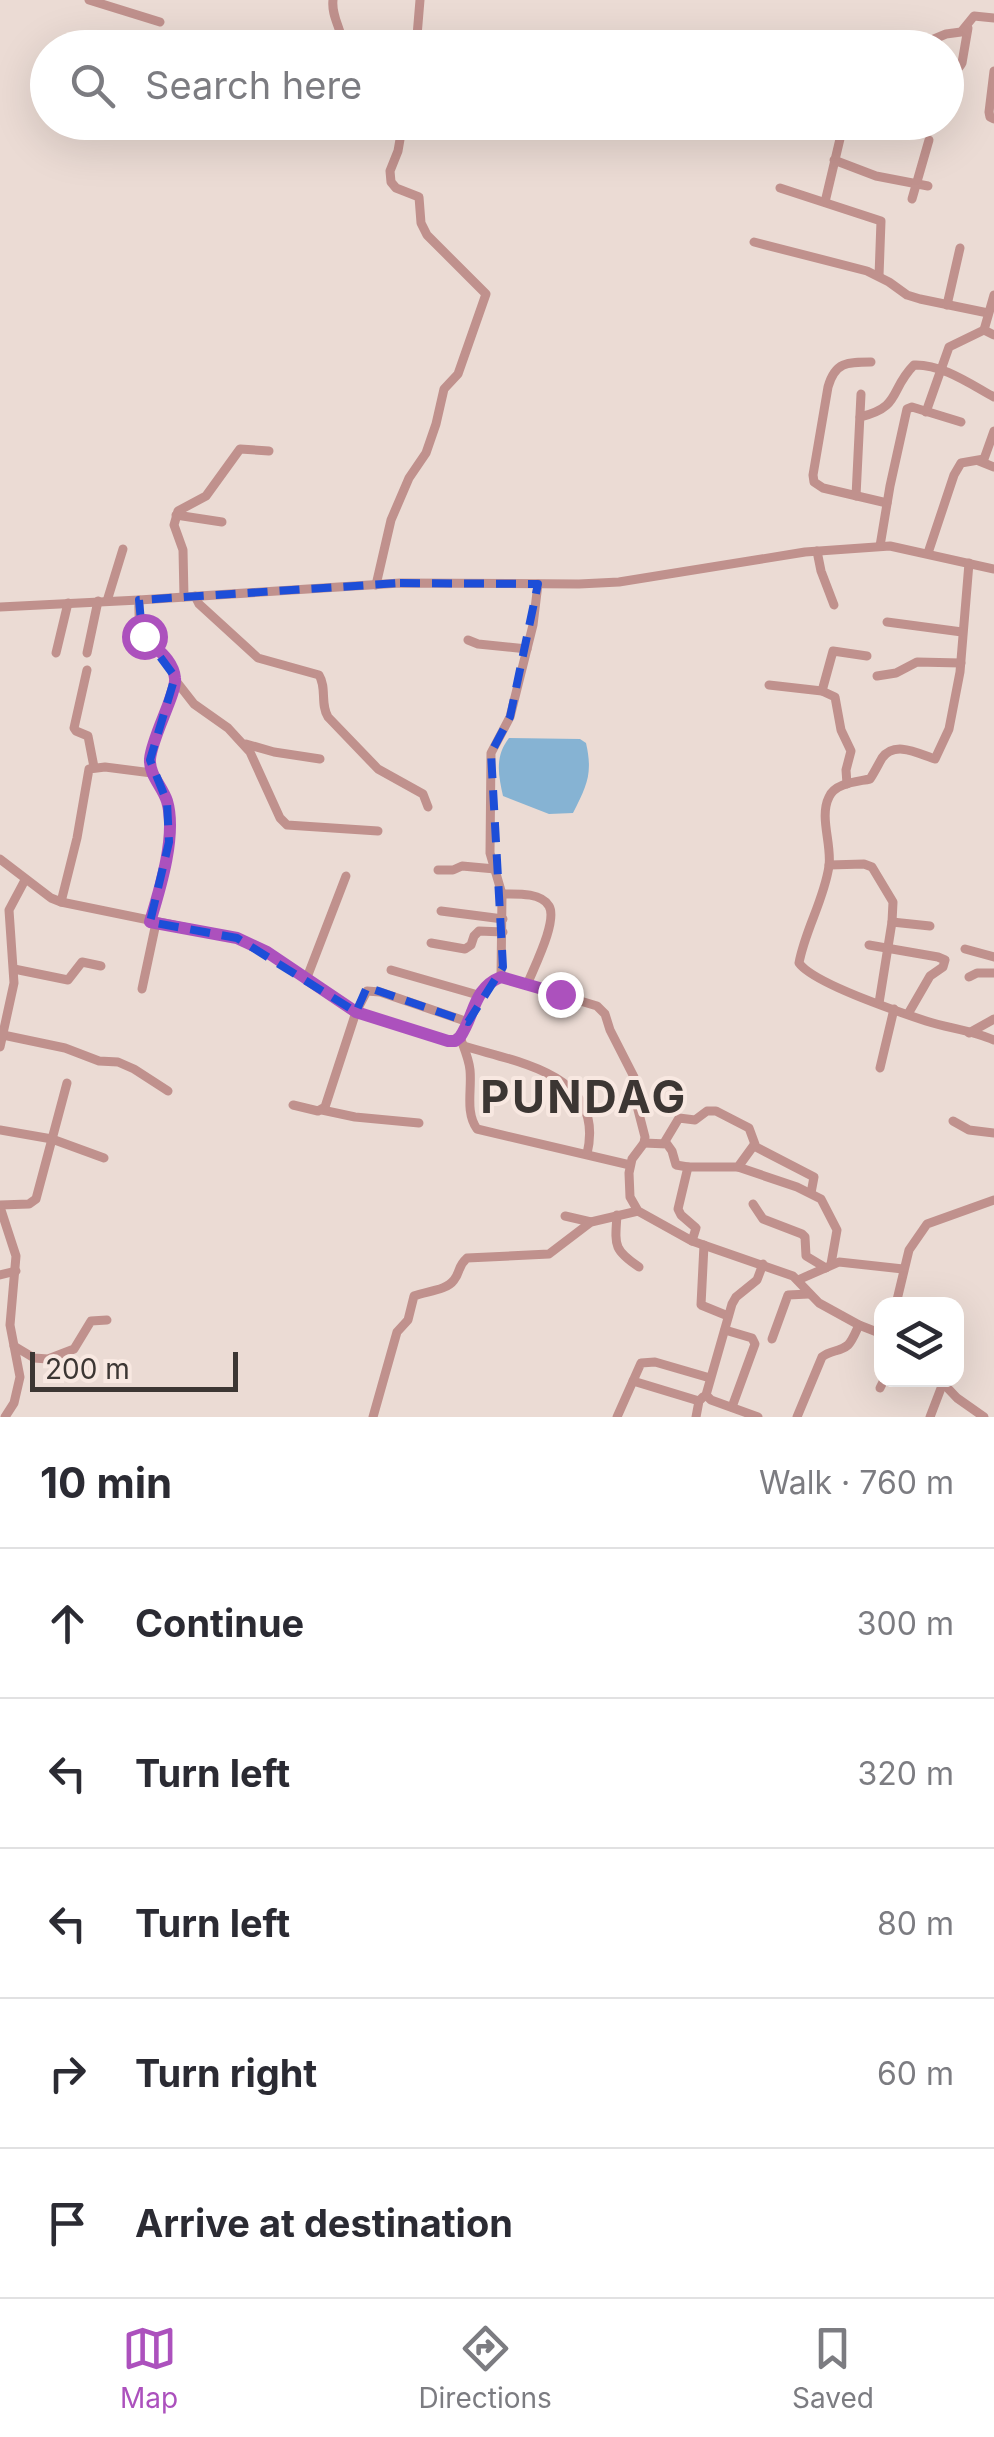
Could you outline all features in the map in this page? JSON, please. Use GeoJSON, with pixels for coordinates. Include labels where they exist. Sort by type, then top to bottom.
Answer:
{"type":"FeatureCollection","features":[{"type":"Feature","properties":{"kind":"street"},"geometry":{"type":"LineString","coordinates":[[89,0],[160,22]]}},
{"type":"Feature","properties":{"kind":"street"},"geometry":{"type":"LineString","coordinates":[[418,30],[420,0]]}},
{"type":"Feature","properties":{"kind":"street"},"geometry":{"type":"LineString","coordinates":[[329,1],[340,30]]}},
{"type":"Feature","properties":{"kind":"street"},"geometry":{"type":"LineString","coordinates":[[963,30],[974,16],[994,18]]}},
{"type":"Feature","properties":{"kind":"street"},"geometry":{"type":"LineString","coordinates":[[964,49],[968,23]]}},
{"type":"Feature","properties":{"kind":"street"},"geometry":{"type":"LineString","coordinates":[[994,71],[989,112],[994,119]]}},
{"type":"Feature","properties":{"kind":"street"},"geometry":{"type":"LineString","coordinates":[[376,585],[391,520],[409,478],[426,453],[444,388],[458,374],[486,294],[427,235],[421,223],[418,196],[396,188],[391,182],[390,171],[400,140]]}},
{"type":"Feature","properties":{"kind":"street"},"geometry":{"type":"LineString","coordinates":[[825,202],[839,140]]}},
{"type":"Feature","properties":{"kind":"street"},"geometry":{"type":"LineString","coordinates":[[912,199],[922,185],[929,140]]}},
{"type":"Feature","properties":{"kind":"street"},"geometry":{"type":"LineString","coordinates":[[834,160],[876,176],[922,185]]}},
{"type":"Feature","properties":{"kind":"street"},"geometry":{"type":"LineString","coordinates":[[780,188],[881,221],[880,276]]}},
{"type":"Feature","properties":{"kind":"street"},"geometry":{"type":"LineString","coordinates":[[754,242],[880,276],[907,295],[988,313]]}},
{"type":"Feature","properties":{"kind":"street"},"geometry":{"type":"LineString","coordinates":[[947,305],[960,248]]}},
{"type":"Feature","properties":{"kind":"street"},"geometry":{"type":"LineString","coordinates":[[984,330],[994,295]]}},
{"type":"Feature","properties":{"kind":"street"},"geometry":{"type":"LineString","coordinates":[[984,330],[994,335]]}},
{"type":"Feature","properties":{"kind":"street"},"geometry":{"type":"LineString","coordinates":[[926,412],[948,347],[984,330]]}},
{"type":"Feature","properties":{"kind":"street"},"geometry":{"type":"LineString","coordinates":[[871,362],[842,365],[834,370],[813,484],[887,503]]}},
{"type":"Feature","properties":{"kind":"street"},"geometry":{"type":"LineString","coordinates":[[860,417],[886,407],[912,366],[923,364],[994,397]]}},
{"type":"Feature","properties":{"kind":"street"},"geometry":{"type":"LineString","coordinates":[[856,496],[861,394]]}},
{"type":"Feature","properties":{"kind":"street"},"geometry":{"type":"LineString","coordinates":[[880,546],[905,413],[910,407],[960,422]]}},
{"type":"Feature","properties":{"kind":"street"},"geometry":{"type":"LineString","coordinates":[[979,461],[988,454],[994,431]]}},
{"type":"Feature","properties":{"kind":"street"},"geometry":{"type":"LineString","coordinates":[[269,451],[240,449],[206,496],[178,511],[174,525],[183,550],[190,596],[258,658],[318,674],[323,682],[324,711],[336,727],[378,769],[422,794],[428,807]]}},
{"type":"Feature","properties":{"kind":"street"},"geometry":{"type":"LineString","coordinates":[[928,553],[960,465],[979,461],[994,467]]}},
{"type":"Feature","properties":{"kind":"street"},"geometry":{"type":"LineString","coordinates":[[176,515],[222,522]]}},
{"type":"Feature","properties":{"kind":"street"},"geometry":{"type":"LineString","coordinates":[[0,606],[376,585],[619,582],[817,551],[880,546],[900,546],[994,568]]}},
{"type":"Feature","properties":{"kind":"street"},"geometry":{"type":"LineString","coordinates":[[87,652],[123,549]]}},
{"type":"Feature","properties":{"kind":"street"},"geometry":{"type":"LineString","coordinates":[[817,551],[834,604]]}},
{"type":"Feature","properties":{"kind":"street"},"geometry":{"type":"LineString","coordinates":[[968,563],[950,729],[936,759],[905,749],[893,750],[882,758],[870,779],[835,788],[826,802],[829,865],[817,914],[799,962],[834,986],[994,1040]]}},
{"type":"Feature","properties":{"kind":"street"},"geometry":{"type":"LineString","coordinates":[[501,977],[502,894],[490,853],[490,752],[510,716],[533,625],[538,584]]}},
{"type":"Feature","properties":{"kind":"street"},"geometry":{"type":"LineString","coordinates":[[139,600],[142,632],[170,662],[176,682],[194,704],[220,721],[250,752],[287,826],[378,831]]}},
{"type":"Feature","properties":{"kind":"street"},"geometry":{"type":"LineString","coordinates":[[56,653],[68,603]]}},
{"type":"Feature","properties":{"kind":"street"},"geometry":{"type":"LineString","coordinates":[[887,622],[962,632]]}},
{"type":"Feature","properties":{"kind":"street"},"geometry":{"type":"LineString","coordinates":[[468,640],[527,649]]}},
{"type":"Feature","properties":{"kind":"street"},"geometry":{"type":"LineString","coordinates":[[822,691],[833,651],[867,656]]}},
{"type":"Feature","properties":{"kind":"street"},"geometry":{"type":"LineString","coordinates":[[877,676],[917,662],[960,663]]}},
{"type":"Feature","properties":{"kind":"street"},"geometry":{"type":"LineString","coordinates":[[87,670],[74,728],[88,736],[94,767]]}},
{"type":"Feature","properties":{"kind":"street"},"geometry":{"type":"LineString","coordinates":[[142,989],[169,842],[167,801],[152,773],[150,760],[154,738],[176,682]]}},
{"type":"Feature","properties":{"kind":"street"},"geometry":{"type":"LineString","coordinates":[[769,685],[822,691],[836,700],[839,724],[851,751],[846,770],[848,784]]}},
{"type":"Feature","properties":{"kind":"street"},"geometry":{"type":"LineString","coordinates":[[244,744],[320,759]]}},
{"type":"Feature","properties":{"kind":"street"},"geometry":{"type":"LineString","coordinates":[[60,902],[89,769],[152,773]]}},
{"type":"Feature","properties":{"kind":"street"},"geometry":{"type":"LineString","coordinates":[[0,859],[60,902],[237,938],[267,952],[356,1012],[535,1066],[578,1097],[588,1120],[587,1154]]}},
{"type":"Feature","properties":{"kind":"street"},"geometry":{"type":"LineString","coordinates":[[829,865],[872,867],[893,902],[879,1002]]}},
{"type":"Feature","properties":{"kind":"street"},"geometry":{"type":"LineString","coordinates":[[438,870],[462,866],[495,869]]}},
{"type":"Feature","properties":{"kind":"street"},"geometry":{"type":"LineString","coordinates":[[306,980],[346,876]]}},
{"type":"Feature","properties":{"kind":"street"},"geometry":{"type":"LineString","coordinates":[[0,1047],[14,990],[9,910],[25,880]]}},
{"type":"Feature","properties":{"kind":"street"},"geometry":{"type":"LineString","coordinates":[[502,894],[527,895],[546,902],[550,908],[547,936],[527,985]]}},
{"type":"Feature","properties":{"kind":"street"},"geometry":{"type":"LineString","coordinates":[[441,911],[503,919]]}},
{"type":"Feature","properties":{"kind":"street"},"geometry":{"type":"LineString","coordinates":[[892,922],[930,926]]}},
{"type":"Feature","properties":{"kind":"street"},"geometry":{"type":"LineString","coordinates":[[431,943],[465,949],[479,931],[503,932]]}},
{"type":"Feature","properties":{"kind":"street"},"geometry":{"type":"LineString","coordinates":[[870,945],[945,960],[944,966],[930,976],[908,1014]]}},
{"type":"Feature","properties":{"kind":"street"},"geometry":{"type":"LineString","coordinates":[[964,949],[994,957]]}},
{"type":"Feature","properties":{"kind":"street"},"geometry":{"type":"LineString","coordinates":[[14,970],[68,980],[80,963],[100,966]]}},
{"type":"Feature","properties":{"kind":"street"},"geometry":{"type":"LineString","coordinates":[[390,970],[478,996]]}},
{"type":"Feature","properties":{"kind":"street"},"geometry":{"type":"LineString","coordinates":[[969,977],[994,973]]}},
{"type":"Feature","properties":{"kind":"street"},"geometry":{"type":"LineString","coordinates":[[630,1165],[473,1126],[470,1070],[462,1042],[478,996],[487,985],[501,977],[589,1002],[602,1010],[634,1077],[644,1142],[630,1165],[630,1197],[638,1211],[692,1241],[796,1278],[819,1304],[874,1331]]}},
{"type":"Feature","properties":{"kind":"street"},"geometry":{"type":"LineString","coordinates":[[322,1110],[364,994],[375,990],[468,1022]]}},
{"type":"Feature","properties":{"kind":"street"},"geometry":{"type":"LineString","coordinates":[[880,1068],[894,1008]]}},
{"type":"Feature","properties":{"kind":"street"},"geometry":{"type":"LineString","coordinates":[[969,1033],[994,1019]]}},
{"type":"Feature","properties":{"kind":"street"},"geometry":{"type":"LineString","coordinates":[[3,1035],[54,1045],[99,1061],[118,1062],[168,1091]]}},
{"type":"Feature","properties":{"kind":"street"},"geometry":{"type":"LineString","coordinates":[[5,1417],[14,1403],[20,1376],[10,1325],[16,1271],[14,1247],[0,1206],[29,1204],[36,1199],[67,1083]]}},
{"type":"Feature","properties":{"kind":"street"},"geometry":{"type":"LineString","coordinates":[[293,1105],[418,1124]]}},
{"type":"Feature","properties":{"kind":"street"},"geometry":{"type":"LineString","coordinates":[[664,1143],[679,1118],[699,1120],[711,1110],[722,1113],[749,1128],[754,1145],[814,1177],[811,1193]]}},
{"type":"Feature","properties":{"kind":"street"},"geometry":{"type":"LineString","coordinates":[[952,1121],[969,1130],[994,1132]]}},
{"type":"Feature","properties":{"kind":"street"},"geometry":{"type":"LineString","coordinates":[[0,1130],[52,1139],[104,1158]]}},
{"type":"Feature","properties":{"kind":"street"},"geometry":{"type":"LineString","coordinates":[[644,1142],[670,1146],[676,1164],[738,1167],[821,1199],[835,1225],[828,1266]]}},
{"type":"Feature","properties":{"kind":"street"},"geometry":{"type":"LineString","coordinates":[[738,1167],[754,1145]]}},
{"type":"Feature","properties":{"kind":"street"},"geometry":{"type":"LineString","coordinates":[[688,1167],[678,1209],[696,1228],[692,1241]]}},
{"type":"Feature","properties":{"kind":"street"},"geometry":{"type":"LineString","coordinates":[[897,1297],[909,1250],[927,1224],[994,1200]]}},
{"type":"Feature","properties":{"kind":"street"},"geometry":{"type":"LineString","coordinates":[[753,1204],[762,1219],[805,1237],[806,1254],[796,1278]]}},
{"type":"Feature","properties":{"kind":"street"},"geometry":{"type":"LineString","coordinates":[[373,1417],[397,1332],[408,1320],[414,1296],[450,1284],[467,1258],[548,1254],[592,1222],[638,1211]]}},
{"type":"Feature","properties":{"kind":"street"},"geometry":{"type":"LineString","coordinates":[[617,1215],[612,1244],[639,1267]]}},
{"type":"Feature","properties":{"kind":"street"},"geometry":{"type":"LineString","coordinates":[[565,1216],[592,1222]]}},
{"type":"Feature","properties":{"kind":"street"},"geometry":{"type":"LineString","coordinates":[[704,1245],[701,1305],[728,1316]]}},
{"type":"Feature","properties":{"kind":"street"},"geometry":{"type":"LineString","coordinates":[[806,1254],[828,1266]]}},
{"type":"Feature","properties":{"kind":"street"},"geometry":{"type":"LineString","coordinates":[[796,1278],[847,1262],[903,1270]]}},
{"type":"Feature","properties":{"kind":"street"},"geometry":{"type":"LineString","coordinates":[[696,1417],[728,1316],[736,1298],[757,1280],[763,1264]]}},
{"type":"Feature","properties":{"kind":"street"},"geometry":{"type":"LineString","coordinates":[[0,1275],[16,1271]]}},
{"type":"Feature","properties":{"kind":"street"},"geometry":{"type":"LineString","coordinates":[[772,1339],[788,1296],[809,1294]]}},
{"type":"Feature","properties":{"kind":"street"},"geometry":{"type":"LineString","coordinates":[[14,1346],[34,1358],[48,1359],[74,1349],[91,1322],[108,1320]]}},
{"type":"Feature","properties":{"kind":"street"},"geometry":{"type":"LineString","coordinates":[[797,1417],[822,1358],[828,1352],[845,1348],[859,1325]]}},
{"type":"Feature","properties":{"kind":"street"},"geometry":{"type":"LineString","coordinates":[[724,1330],[752,1338],[756,1344],[732,1408]]}},
{"type":"Feature","properties":{"kind":"street"},"geometry":{"type":"LineString","coordinates":[[616,1417],[641,1363],[648,1361],[710,1378]]}},
{"type":"Feature","properties":{"kind":"street"},"geometry":{"type":"LineString","coordinates":[[633,1381],[711,1400],[758,1417]]}},
{"type":"Feature","properties":{"kind":"street"},"geometry":{"type":"LineString","coordinates":[[930,1417],[940,1387]]}},
{"type":"Feature","properties":{"kind":"street"},"geometry":{"type":"LineString","coordinates":[[947,1387],[984,1417]]}},
{"type":"Feature","properties":{"kind":"highlighted area"},"geometry":{"type":"Polygon","coordinates":[[[400,583],[538,584],[510,717],[491,753],[503,967],[468,1022],[367,987],[356,1012],[237,938],[150,922],[169,842],[167,802],[150,760],[175,677],[142,632],[139,600],[400,583]]]}},
{"type":"Feature","properties":{"kind":"water"},"geometry":{"type":"Polygon","coordinates":[[[509,738],[580,739],[586,743],[587,779],[573,813],[549,814],[503,796],[499,766],[509,738]]]}},
{"type":"Feature","properties":{"kind":"district","name":"PUNDAG"},"geometry":{"type":"Point","coordinates":[584,1097]}},
{"type":"Feature","properties":{"kind":"route"},"geometry":{"type":"LineString","coordinates":[[144,636],[170,662],[176,682],[154,738],[150,760],[152,773],[167,801],[169,842],[150,922],[237,938],[267,952],[347,1008],[448,1041],[455,1041],[464,1032],[478,996],[496,978],[560,994]]}}]}
